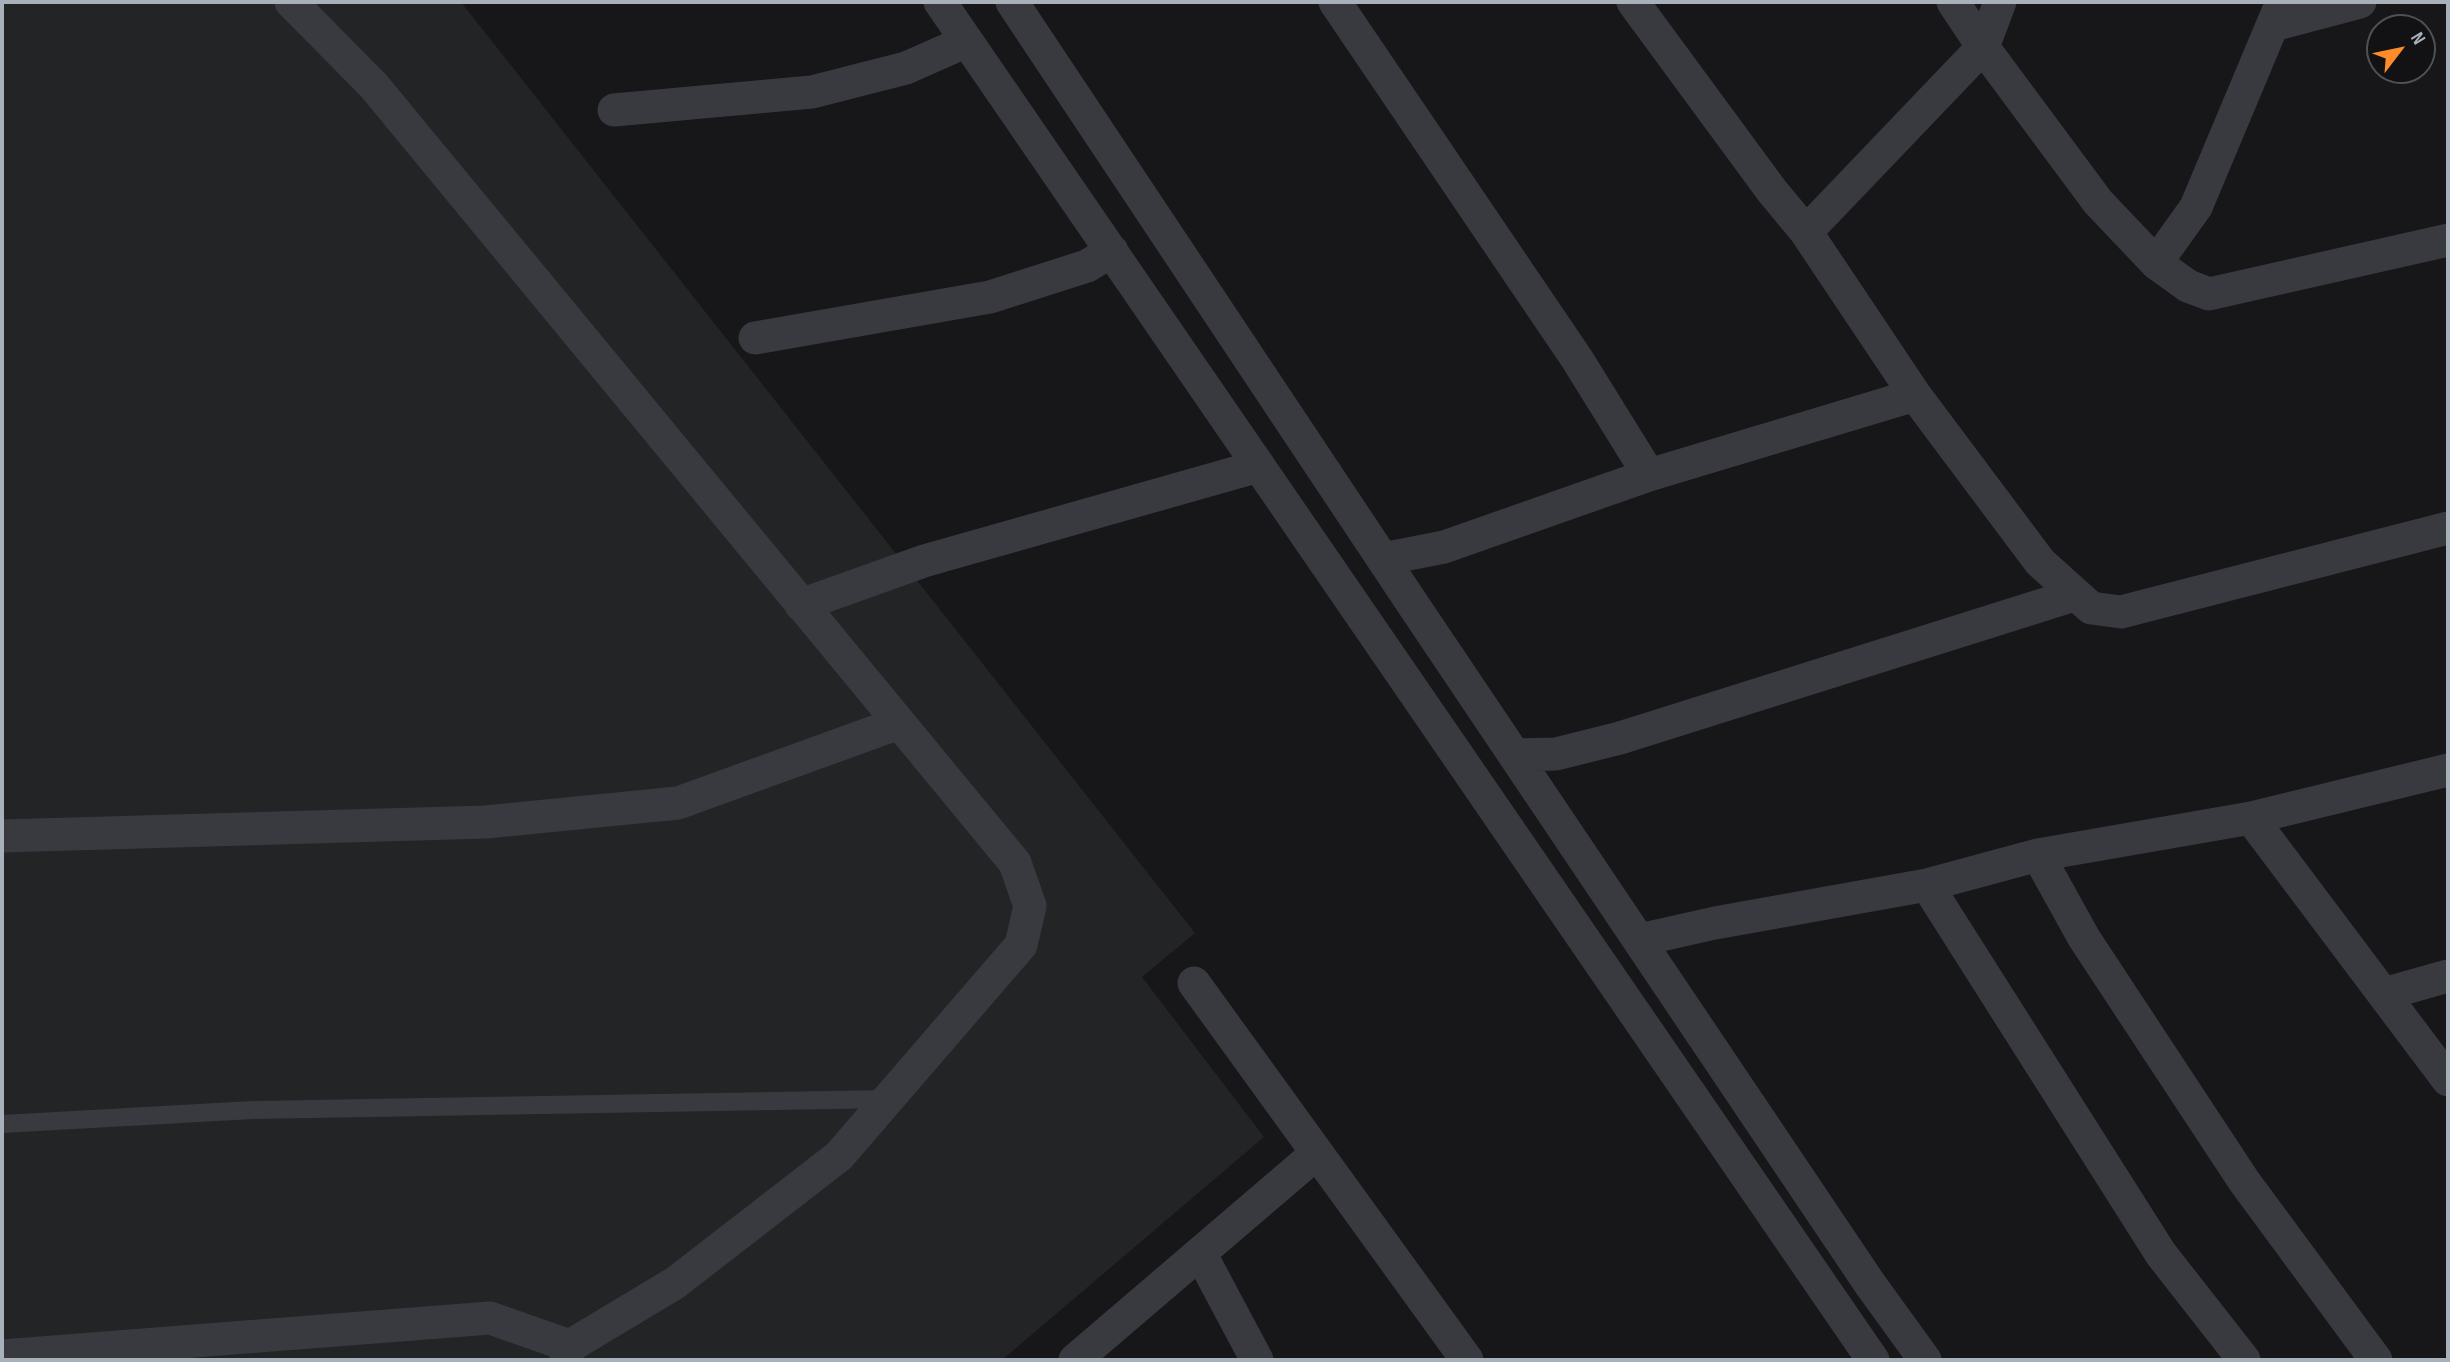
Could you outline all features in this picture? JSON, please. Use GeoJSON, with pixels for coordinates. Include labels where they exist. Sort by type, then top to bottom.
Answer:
{"type":"FeatureCollection","features":[{"type":"Feature","properties":{"kind":"street"},"geometry":{"type":"LineString","coordinates":[[2,1356],[490,1318],[568,1353],[675,1283],[766,1216],[839,1156],[1021,945],[1030,906],[1015,863],[374,86],[291,2]]}},
{"type":"Feature","properties":{"kind":"street"},"geometry":{"type":"LineString","coordinates":[[940,2],[1873,1360]]}},
{"type":"Feature","properties":{"kind":"street"},"geometry":{"type":"LineString","coordinates":[[1335,2],[1577,359],[1649,475]]}},
{"type":"Feature","properties":{"kind":"street"},"geometry":{"type":"LineString","coordinates":[[1633,2],[1772,191],[1806,232],[1915,395],[2040,562],[2091,608],[2121,612],[2448,528]]}},
{"type":"Feature","properties":{"kind":"street"},"geometry":{"type":"LineString","coordinates":[[1953,2],[1983,47],[2098,202],[2157,263],[2188,286],[2209,294],[2448,240]]}},
{"type":"Feature","properties":{"kind":"street"},"geometry":{"type":"LineString","coordinates":[[1806,232],[1983,47],[2000,2]]}},
{"type":"Feature","properties":{"kind":"street"},"geometry":{"type":"LineString","coordinates":[[2157,263],[2196,207],[2277,13],[2360,2]]}},
{"type":"Feature","properties":{"kind":"street"},"geometry":{"type":"LineString","coordinates":[[1027,7],[1383,559],[1925,1360]]}},
{"type":"Feature","properties":{"kind":"street"},"geometry":{"type":"LineString","coordinates":[[614,110],[811,92],[906,68],[967,41]]}},
{"type":"Feature","properties":{"kind":"street"},"geometry":{"type":"LineString","coordinates":[[755,338],[990,298],[1087,267],[1112,251]]}},
{"type":"Feature","properties":{"kind":"street"},"geometry":{"type":"LineString","coordinates":[[1383,559],[1444,547],[1504,529],[1649,475],[1915,395]]}},
{"type":"Feature","properties":{"kind":"street"},"geometry":{"type":"LineString","coordinates":[[801,605],[924,561],[1259,466]]}},
{"type":"Feature","properties":{"kind":"street"},"geometry":{"type":"LineString","coordinates":[[1514,755],[1556,754],[1620,738],[2074,595]]}},
{"type":"Feature","properties":{"kind":"street"},"geometry":{"type":"LineString","coordinates":[[2,836],[486,822],[678,803],[899,723]]}},
{"type":"Feature","properties":{"kind":"street"},"geometry":{"type":"LineString","coordinates":[[1639,940],[1715,923],[1927,885],[2038,855],[2251,818],[2448,770]]}},
{"type":"Feature","properties":{"kind":"street"},"geometry":{"type":"LineString","coordinates":[[2251,818],[2448,1080]]}},
{"type":"Feature","properties":{"kind":"street"},"geometry":{"type":"LineString","coordinates":[[2038,855],[2084,938],[2244,1181],[2376,1360]]}},
{"type":"Feature","properties":{"kind":"street"},"geometry":{"type":"LineString","coordinates":[[1927,885],[2161,1254],[2244,1360]]}},
{"type":"Feature","properties":{"kind":"street"},"geometry":{"type":"LineString","coordinates":[[2384,994],[2448,976]]}},
{"type":"Feature","properties":{"kind":"street"},"geometry":{"type":"LineString","coordinates":[[1194,983],[1466,1360]]}},
{"type":"Feature","properties":{"kind":"street"},"geometry":{"type":"LineString","coordinates":[[1075,1360],[1317,1153]]}},
{"type":"Feature","properties":{"kind":"street"},"geometry":{"type":"LineString","coordinates":[[1200,1254],[1256,1360]]}},
{"type":"Feature","properties":{"kind":"lane"},"geometry":{"type":"LineString","coordinates":[[2,1124],[253,1110],[889,1099]]}},
{"type":"Feature","properties":{"kind":"shaded area"},"geometry":{"type":"Polygon","coordinates":[[[2,2],[461,2],[1195,933],[1142,977],[1264,1137],[1002,1360],[2,1360],[2,2]]]}}]}
